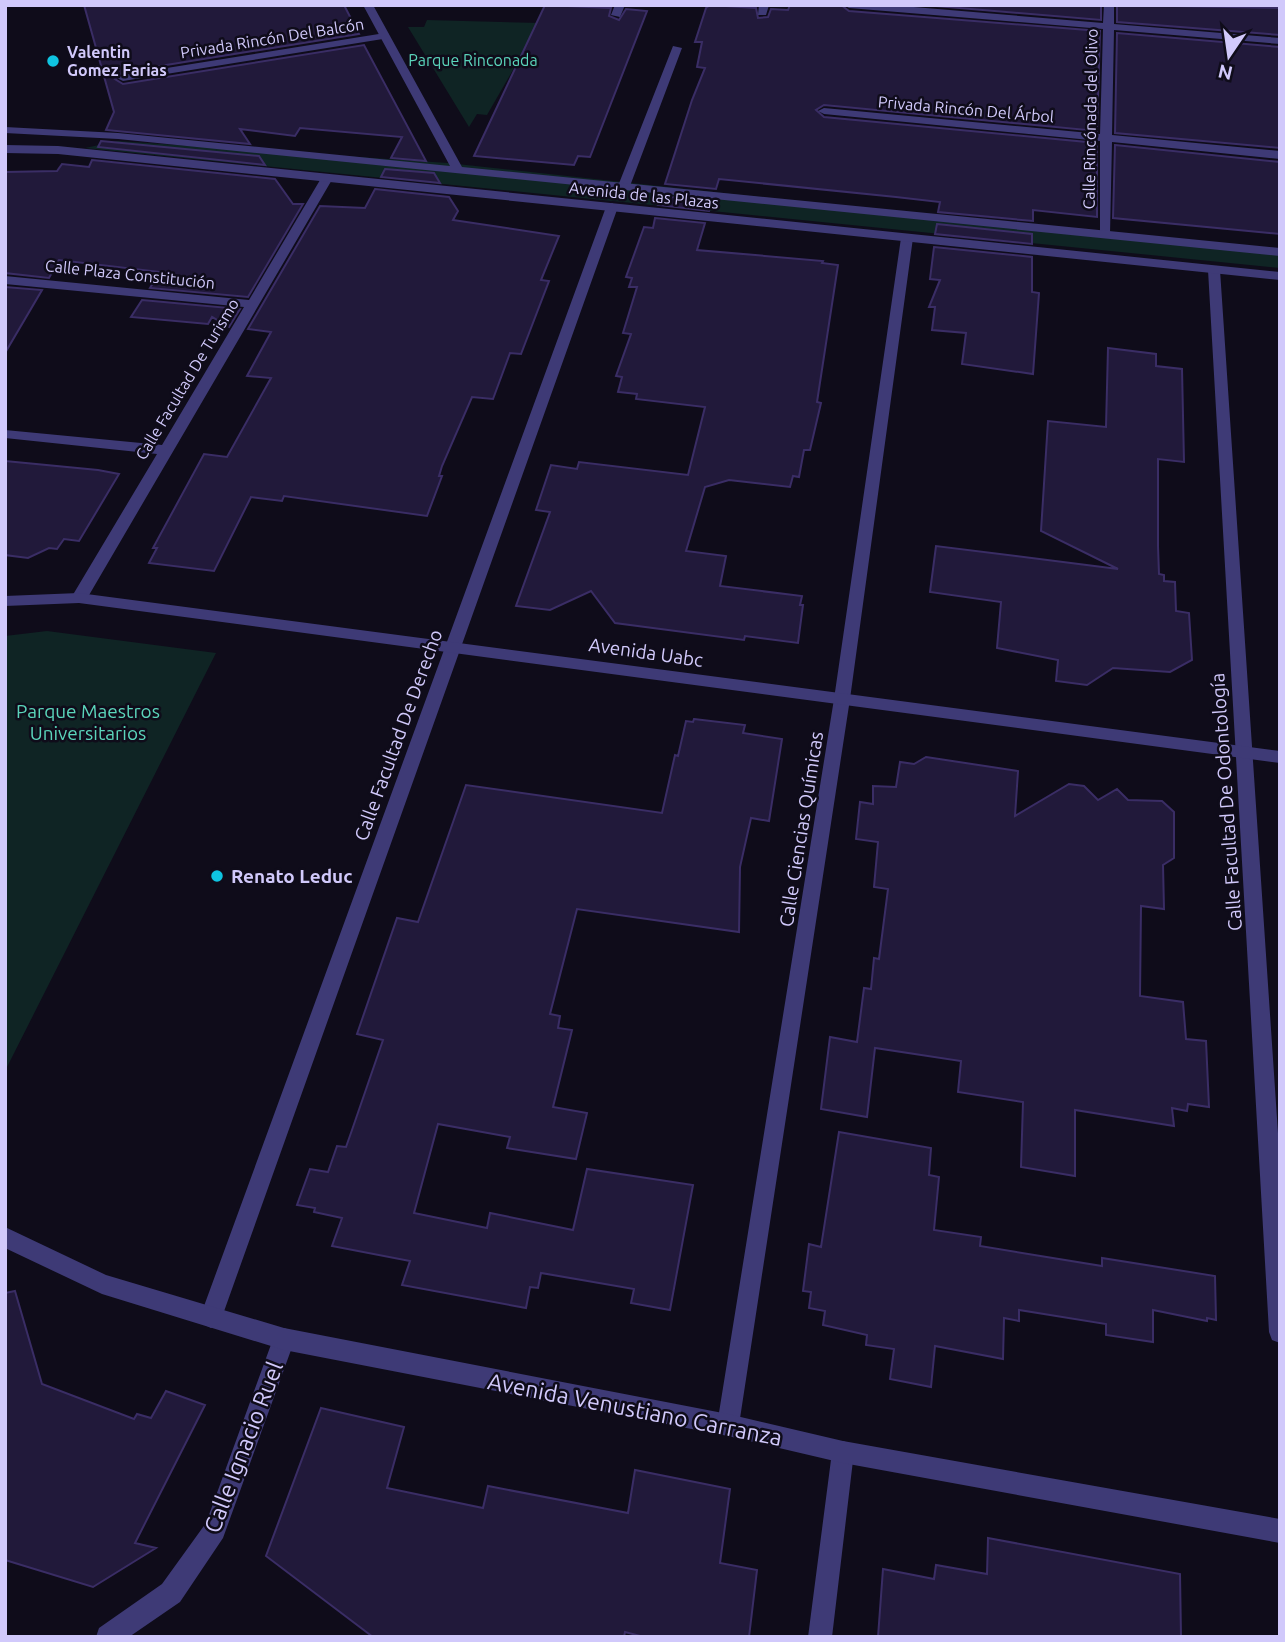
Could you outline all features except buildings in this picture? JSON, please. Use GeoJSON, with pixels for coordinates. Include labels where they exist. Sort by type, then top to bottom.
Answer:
{"type":"FeatureCollection","features":[{"type":"Feature","properties":{"kind":"street"},"geometry":{"type":"LineString","coordinates":[[368,5],[458,170]]}},
{"type":"Feature","properties":{"kind":"street"},"geometry":{"type":"LineString","coordinates":[[849,5],[1280,41]]}},
{"type":"Feature","properties":{"kind":"street","name":"Calle Rincónada del Olivo"},"geometry":{"type":"LineString","coordinates":[[1104,234],[1109,5]]}},
{"type":"Feature","properties":{"kind":"street","name":"Privada Rincón Del Balcón"},"geometry":{"type":"LineString","coordinates":[[123,78],[385,36]]}},
{"type":"Feature","properties":{"kind":"street"},"geometry":{"type":"LineString","coordinates":[[624,186],[677,48]]}},
{"type":"Feature","properties":{"kind":"street","name":"Privada Rincón Del Árbol"},"geometry":{"type":"LineString","coordinates":[[824,111],[1280,155]]}},
{"type":"Feature","properties":{"kind":"street","name":"Avenida de las Plazas"},"geometry":{"type":"LineString","coordinates":[[5,130],[105,135],[1280,252]]}},
{"type":"Feature","properties":{"kind":"street","name":"Avenida de las Plazas"},"geometry":{"type":"LineString","coordinates":[[5,149],[58,150],[1280,276]]}},
{"type":"Feature","properties":{"kind":"street","name":"Calle Facultad De Turismo"},"geometry":{"type":"LineString","coordinates":[[79,598],[327,178]]}},
{"type":"Feature","properties":{"kind":"street","name":"Calle Facultad De Derecho"},"geometry":{"type":"LineString","coordinates":[[211,1317],[612,207]]}},
{"type":"Feature","properties":{"kind":"street","name":"Calle Ciencias Químicas"},"geometry":{"type":"LineString","coordinates":[[727,1425],[842,699],[907,238]]}},
{"type":"Feature","properties":{"kind":"street","name":"Calle Facultad De Odontología"},"geometry":{"type":"LineString","coordinates":[[1214,270],[1280,1332]]}},
{"type":"Feature","properties":{"kind":"street","name":"Calle Plaza Constitución"},"geometry":{"type":"LineString","coordinates":[[5,280],[252,304]]}},
{"type":"Feature","properties":{"kind":"street"},"geometry":{"type":"LineString","coordinates":[[5,434],[164,450]]}},
{"type":"Feature","properties":{"kind":"street","name":"Avenida Uabc"},"geometry":{"type":"LineString","coordinates":[[5,601],[79,598],[1280,757]]}},
{"type":"Feature","properties":{"kind":"street","name":"Avenida Venustiano Carranza"},"geometry":{"type":"LineString","coordinates":[[5,1237],[102,1284],[284,1339],[727,1425],[843,1452],[1280,1531]]}},
{"type":"Feature","properties":{"kind":"street","name":"Calle Ignacio Ruel"},"geometry":{"type":"LineString","coordinates":[[108,1637],[171,1593],[215,1530],[284,1339]]}},
{"type":"Feature","properties":{"kind":"street"},"geometry":{"type":"LineString","coordinates":[[820,1637],[843,1452]]}},
{"type":"Feature","properties":{"kind":"green space","name":"Parque Rinconada"},"geometry":{"type":"Polygon","coordinates":[[[427,20],[540,23],[487,115],[477,114],[469,127],[408,27],[424,27],[427,20]]]}},
{"type":"Feature","properties":{"kind":"green space"},"geometry":{"type":"Polygon","coordinates":[[[118,141],[448,163],[1280,254],[1280,268],[85,148],[118,141]]]}},
{"type":"Feature","properties":{"kind":"green space","name":"Parque Maestros Universitarios"},"geometry":{"type":"Polygon","coordinates":[[[47,631],[216,653],[5,1071],[5,636],[47,631]]]}},
{"type":"Feature","properties":{"kind":"place","name":"Valentin Gomez Farias"},"geometry":{"type":"Point","coordinates":[53,61]}},
{"type":"Feature","properties":{"kind":"place","name":"Renato Leduc"},"geometry":{"type":"Point","coordinates":[217,876]}}]}
